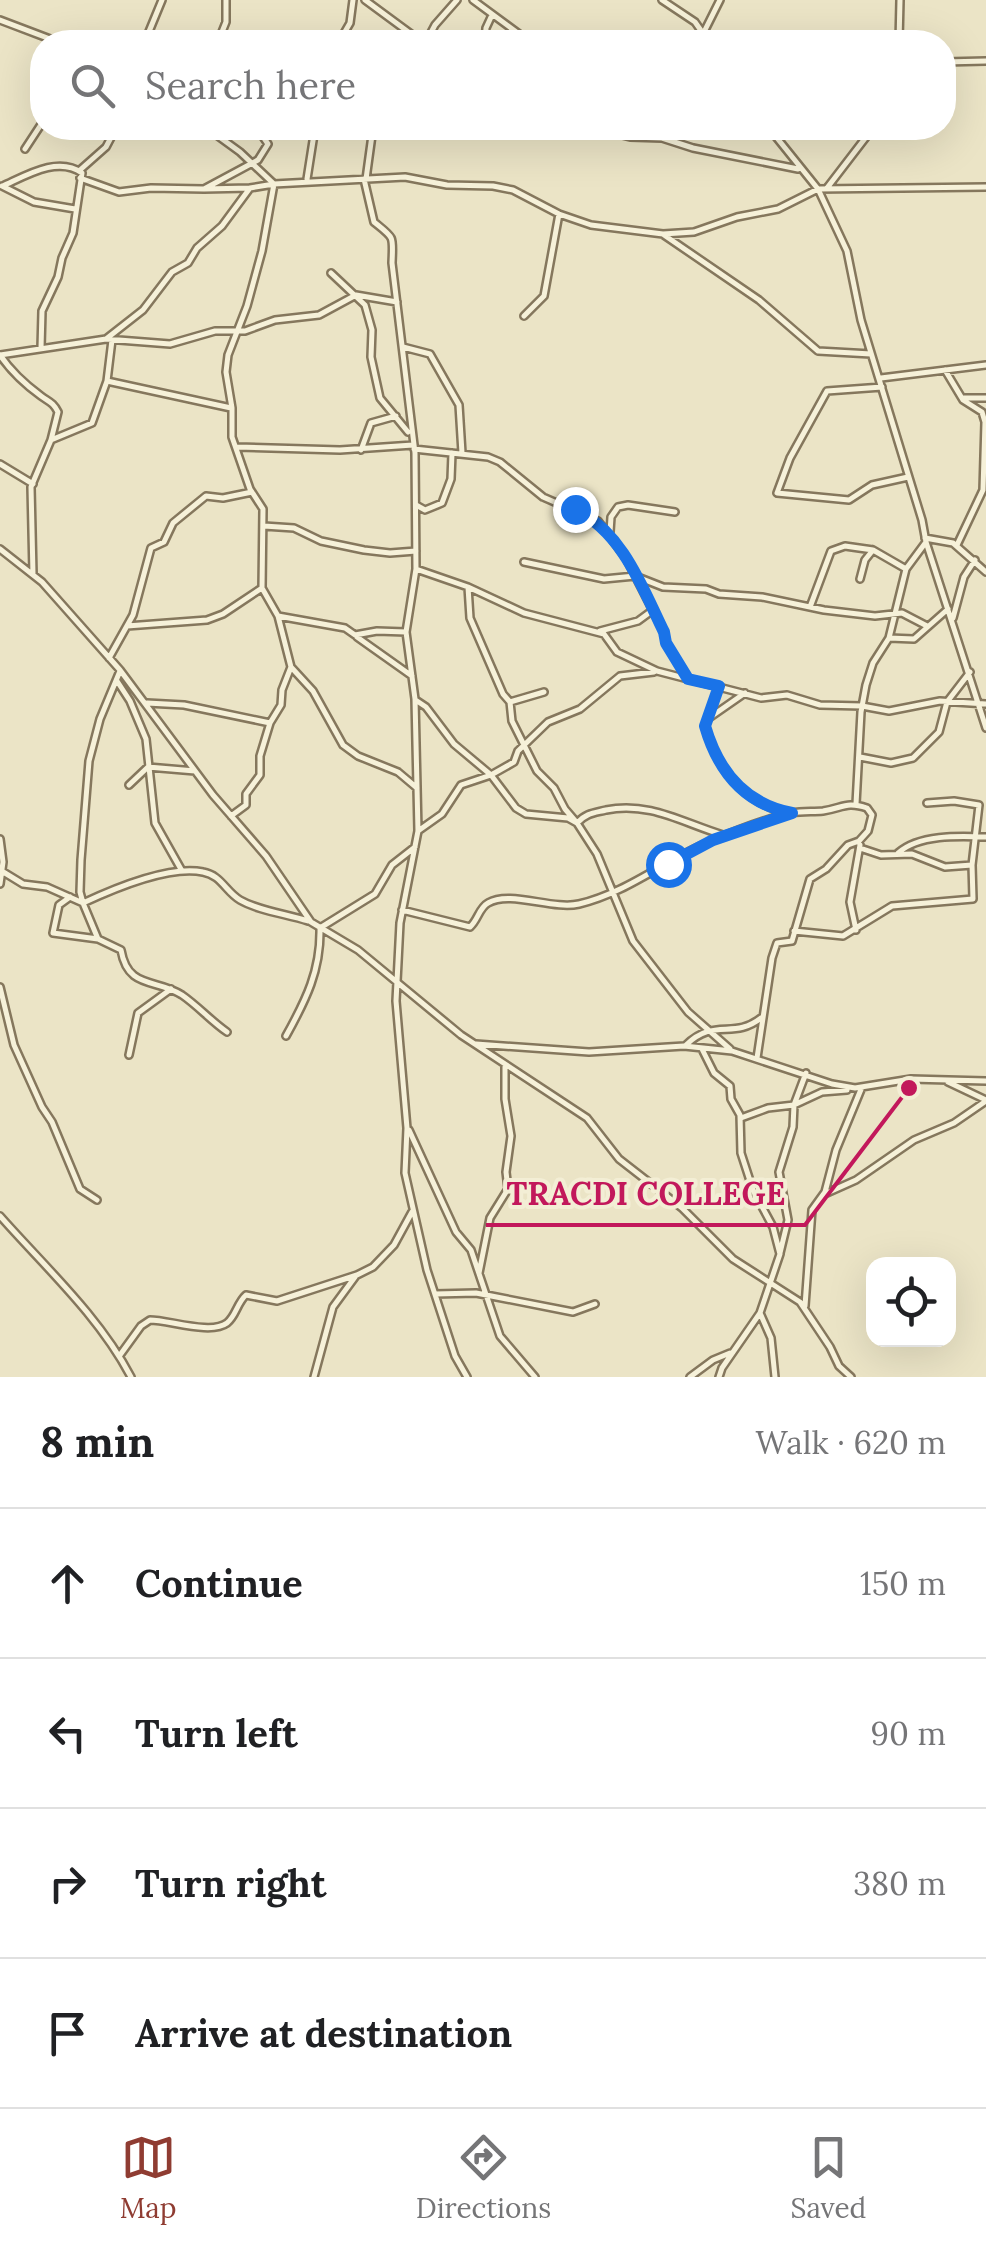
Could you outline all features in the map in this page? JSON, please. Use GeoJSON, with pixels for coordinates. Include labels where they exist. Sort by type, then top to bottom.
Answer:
{"type":"FeatureCollection","features":[{"type":"Feature","properties":{"kind":"street"},"geometry":{"type":"LineString","coordinates":[[150,30],[162,0]]}},
{"type":"Feature","properties":{"kind":"street"},"geometry":{"type":"LineString","coordinates":[[223,30],[226,0]]}},
{"type":"Feature","properties":{"kind":"street"},"geometry":{"type":"LineString","coordinates":[[365,0],[407,30]]}},
{"type":"Feature","properties":{"kind":"street"},"geometry":{"type":"LineString","coordinates":[[432,30],[457,0]]}},
{"type":"Feature","properties":{"kind":"street"},"geometry":{"type":"LineString","coordinates":[[473,0],[513,30]]}},
{"type":"Feature","properties":{"kind":"street"},"geometry":{"type":"LineString","coordinates":[[662,0],[701,30]]}},
{"type":"Feature","properties":{"kind":"street"},"geometry":{"type":"LineString","coordinates":[[705,30],[720,0]]}},
{"type":"Feature","properties":{"kind":"street"},"geometry":{"type":"LineString","coordinates":[[899,30],[900,0]]}},
{"type":"Feature","properties":{"kind":"street"},"geometry":{"type":"LineString","coordinates":[[346,30],[352,1]]}},
{"type":"Feature","properties":{"kind":"street"},"geometry":{"type":"LineString","coordinates":[[486,30],[492,15]]}},
{"type":"Feature","properties":{"kind":"street"},"geometry":{"type":"LineString","coordinates":[[0,20],[30,31]]}},
{"type":"Feature","properties":{"kind":"street"},"geometry":{"type":"LineString","coordinates":[[956,62],[986,62]]}},
{"type":"Feature","properties":{"kind":"street"},"geometry":{"type":"LineString","coordinates":[[25,149],[31,140]]}},
{"type":"Feature","properties":{"kind":"street"},"geometry":{"type":"LineString","coordinates":[[41,348],[42,311],[73,233],[80,174],[110,140]]}},
{"type":"Feature","properties":{"kind":"street"},"geometry":{"type":"LineString","coordinates":[[222,140],[274,184]]}},
{"type":"Feature","properties":{"kind":"street"},"geometry":{"type":"LineString","coordinates":[[204,189],[260,159],[268,146],[264,140]]}},
{"type":"Feature","properties":{"kind":"street"},"geometry":{"type":"LineString","coordinates":[[307,180],[314,140]]}},
{"type":"Feature","properties":{"kind":"street"},"geometry":{"type":"LineString","coordinates":[[371,140],[365,180],[374,222],[393,238],[392,263],[404,346],[416,505],[416,570],[406,632],[415,700],[418,831],[402,910],[397,981],[407,1128],[405,1172],[435,1294],[455,1356],[467,1377]]}},
{"type":"Feature","properties":{"kind":"street"},"geometry":{"type":"LineString","coordinates":[[668,140],[800,169]]}},
{"type":"Feature","properties":{"kind":"street"},"geometry":{"type":"LineString","coordinates":[[778,140],[818,189],[847,251],[871,354],[925,540],[983,705],[986,728]]}},
{"type":"Feature","properties":{"kind":"street"},"geometry":{"type":"LineString","coordinates":[[827,188],[865,140]]}},
{"type":"Feature","properties":{"kind":"street"},"geometry":{"type":"LineString","coordinates":[[1,185],[39,169],[60,166],[119,192],[404,178],[504,188],[594,226],[663,234],[694,232],[737,217],[778,209],[818,189],[986,186]]}},
{"type":"Feature","properties":{"kind":"street"},"geometry":{"type":"LineString","coordinates":[[274,184],[262,251],[226,372],[235,446],[252,492],[262,505],[262,588],[278,616],[290,667],[313,692],[344,745],[358,756],[398,772],[417,788]]}},
{"type":"Feature","properties":{"kind":"street"},"geometry":{"type":"LineString","coordinates":[[1,185],[34,202],[74,209]]}},
{"type":"Feature","properties":{"kind":"street"},"geometry":{"type":"LineString","coordinates":[[51,440],[92,423],[107,381],[109,340],[143,310],[172,272],[190,261],[250,188]]}},
{"type":"Feature","properties":{"kind":"street"},"geometry":{"type":"LineString","coordinates":[[524,316],[544,296],[559,214]]}},
{"type":"Feature","properties":{"kind":"street"},"geometry":{"type":"LineString","coordinates":[[663,234],[760,300],[818,351],[871,354]]}},
{"type":"Feature","properties":{"kind":"street"},"geometry":{"type":"LineString","coordinates":[[330,273],[366,305],[380,398],[410,434]]}},
{"type":"Feature","properties":{"kind":"street"},"geometry":{"type":"LineString","coordinates":[[33,574],[33,484],[51,440],[57,407],[18,377],[0,355],[109,340],[170,344],[274,320],[319,315],[356,295],[397,302]]}},
{"type":"Feature","properties":{"kind":"street"},"geometry":{"type":"LineString","coordinates":[[404,346],[430,354],[453,392],[459,405],[462,453]]}},
{"type":"Feature","properties":{"kind":"street"},"geometry":{"type":"LineString","coordinates":[[881,378],[986,365]]}},
{"type":"Feature","properties":{"kind":"street"},"geometry":{"type":"LineString","coordinates":[[945,370],[962,398],[983,414],[986,441],[983,497],[958,545]]}},
{"type":"Feature","properties":{"kind":"street"},"geometry":{"type":"LineString","coordinates":[[107,381],[232,408]]}},
{"type":"Feature","properties":{"kind":"street"},"geometry":{"type":"LineString","coordinates":[[882,387],[827,391],[790,458],[777,494],[850,500],[872,485],[908,476]]}},
{"type":"Feature","properties":{"kind":"street"},"geometry":{"type":"LineString","coordinates":[[962,398],[986,398]]}},
{"type":"Feature","properties":{"kind":"street"},"geometry":{"type":"LineString","coordinates":[[361,450],[371,423],[396,416]]}},
{"type":"Feature","properties":{"kind":"street"},"geometry":{"type":"LineString","coordinates":[[235,446],[361,450],[413,447],[479,454],[500,462],[543,497],[589,516],[610,535],[636,576],[666,643],[688,679]]}},
{"type":"Feature","properties":{"kind":"street"},"geometry":{"type":"LineString","coordinates":[[416,505],[426,510],[442,503],[450,479],[452,453]]}},
{"type":"Feature","properties":{"kind":"street"},"geometry":{"type":"LineString","coordinates":[[0,464],[33,484]]}},
{"type":"Feature","properties":{"kind":"street"},"geometry":{"type":"LineString","coordinates":[[109,658],[128,626],[148,552],[164,542],[173,523],[206,496],[223,498],[252,492]]}},
{"type":"Feature","properties":{"kind":"street"},"geometry":{"type":"LineString","coordinates":[[610,535],[611,517],[618,507],[675,512]]}},
{"type":"Feature","properties":{"kind":"street"},"geometry":{"type":"LineString","coordinates":[[264,526],[294,528],[321,542],[364,550],[416,551]]}},
{"type":"Feature","properties":{"kind":"street"},"geometry":{"type":"LineString","coordinates":[[925,540],[940,539],[958,545],[986,572]]}},
{"type":"Feature","properties":{"kind":"street"},"geometry":{"type":"LineString","coordinates":[[856,804],[862,706],[873,663],[888,638],[906,569],[925,540]]}},
{"type":"Feature","properties":{"kind":"street"},"geometry":{"type":"LineString","coordinates":[[810,607],[831,551],[845,546],[874,550],[906,569]]}},
{"type":"Feature","properties":{"kind":"street"},"geometry":{"type":"LineString","coordinates":[[0,549],[33,574],[120,670],[266,856],[311,922]]}},
{"type":"Feature","properties":{"kind":"street"},"geometry":{"type":"LineString","coordinates":[[860,579],[865,560],[874,550]]}},
{"type":"Feature","properties":{"kind":"street"},"geometry":{"type":"LineString","coordinates":[[952,621],[964,576],[975,560]]}},
{"type":"Feature","properties":{"kind":"street"},"geometry":{"type":"LineString","coordinates":[[524,562],[604,579],[636,576],[668,588],[702,588],[719,594],[762,597],[867,615],[902,613],[927,626]]}},
{"type":"Feature","properties":{"kind":"street"},"geometry":{"type":"LineString","coordinates":[[416,570],[468,587],[524,613],[597,632],[610,639],[617,652],[657,672],[769,700],[788,696],[820,705],[889,710],[947,702],[983,705]]}},
{"type":"Feature","properties":{"kind":"street"},"geometry":{"type":"LineString","coordinates":[[468,587],[470,618],[510,702],[512,720],[537,771],[554,788],[597,854],[633,941],[688,1012],[732,1051]]}},
{"type":"Feature","properties":{"kind":"street"},"geometry":{"type":"LineString","coordinates":[[128,626],[208,620],[262,588]]}},
{"type":"Feature","properties":{"kind":"street"},"geometry":{"type":"LineString","coordinates":[[888,638],[914,640],[948,609]]}},
{"type":"Feature","properties":{"kind":"street"},"geometry":{"type":"LineString","coordinates":[[597,632],[638,621],[653,610]]}},
{"type":"Feature","properties":{"kind":"street"},"geometry":{"type":"LineString","coordinates":[[278,616],[345,628],[412,676]]}},
{"type":"Feature","properties":{"kind":"street"},"geometry":{"type":"LineString","coordinates":[[355,635],[406,632]]}},
{"type":"Feature","properties":{"kind":"street"},"geometry":{"type":"LineString","coordinates":[[232,816],[246,805],[246,794],[260,775],[260,756],[270,723],[281,705],[290,667]]}},
{"type":"Feature","properties":{"kind":"street"},"geometry":{"type":"LineString","coordinates":[[98,939],[83,903],[81,860],[88,761],[120,670]]}},
{"type":"Feature","properties":{"kind":"street"},"geometry":{"type":"LineString","coordinates":[[418,831],[442,814],[461,786],[514,762],[525,743],[548,722],[580,709],[620,676],[657,672]]}},
{"type":"Feature","properties":{"kind":"street"},"geometry":{"type":"LineString","coordinates":[[860,757],[891,763],[913,758],[941,729],[947,702],[970,672]]}},
{"type":"Feature","properties":{"kind":"street"},"geometry":{"type":"LineString","coordinates":[[116,681],[142,727],[156,824],[182,871]]}},
{"type":"Feature","properties":{"kind":"street"},"geometry":{"type":"LineString","coordinates":[[719,686],[706,730],[729,778],[751,798],[792,813]]}},
{"type":"Feature","properties":{"kind":"street"},"geometry":{"type":"LineString","coordinates":[[510,702],[544,692]]}},
{"type":"Feature","properties":{"kind":"street"},"geometry":{"type":"LineString","coordinates":[[709,718],[745,693]]}},
{"type":"Feature","properties":{"kind":"street"},"geometry":{"type":"LineString","coordinates":[[415,700],[430,711],[454,744],[490,776],[516,808],[526,814],[568,818],[577,823]]}},
{"type":"Feature","properties":{"kind":"street"},"geometry":{"type":"LineString","coordinates":[[147,703],[184,705],[270,723]]}},
{"type":"Feature","properties":{"kind":"street"},"geometry":{"type":"LineString","coordinates":[[129,786],[148,767],[195,770]]}},
{"type":"Feature","properties":{"kind":"street"},"geometry":{"type":"LineString","coordinates":[[794,931],[834,937],[856,930],[892,906],[972,899],[980,805],[954,800],[928,802]]}},
{"type":"Feature","properties":{"kind":"street"},"geometry":{"type":"LineString","coordinates":[[402,910],[470,927],[483,906],[492,900],[564,906],[611,894],[727,836],[792,813],[824,811],[846,803],[868,808],[872,816],[860,844],[850,892],[856,930]]}},
{"type":"Feature","properties":{"kind":"street"},"geometry":{"type":"LineString","coordinates":[[577,823],[584,816],[627,806],[664,812],[727,836]]}},
{"type":"Feature","properties":{"kind":"street"},"geometry":{"type":"LineString","coordinates":[[898,853],[905,846],[928,840],[986,837]]}},
{"type":"Feature","properties":{"kind":"street"},"geometry":{"type":"LineString","coordinates":[[0,839],[0,884]]}},
{"type":"Feature","properties":{"kind":"street"},"geometry":{"type":"LineString","coordinates":[[757,1058],[772,958],[777,944],[789,944],[810,879],[826,869],[848,845],[860,844],[881,855],[917,855],[946,868],[972,865]]}},
{"type":"Feature","properties":{"kind":"street"},"geometry":{"type":"LineString","coordinates":[[320,928],[375,894],[392,865],[417,846]]}},
{"type":"Feature","properties":{"kind":"street"},"geometry":{"type":"LineString","coordinates":[[1,870],[22,884],[47,887],[83,903]]}},
{"type":"Feature","properties":{"kind":"street"},"geometry":{"type":"LineString","coordinates":[[83,903],[106,890],[126,888],[133,882],[182,871],[207,873],[225,884],[239,900],[311,922],[358,950],[461,1036],[587,1118],[625,1165],[682,1208],[733,1259],[794,1297],[839,1366],[851,1377]]}},
{"type":"Feature","properties":{"kind":"street"},"geometry":{"type":"LineString","coordinates":[[70,897],[59,905],[53,933],[98,939],[121,950],[124,964],[139,980],[171,989],[227,1032]]}},
{"type":"Feature","properties":{"kind":"street"},"geometry":{"type":"LineString","coordinates":[[286,1036],[314,980],[321,947],[320,928]]}},
{"type":"Feature","properties":{"kind":"street"},"geometry":{"type":"LineString","coordinates":[[0,987],[18,1053],[74,1176],[80,1189],[97,1200]]}},
{"type":"Feature","properties":{"kind":"street"},"geometry":{"type":"LineString","coordinates":[[129,1055],[138,1013],[171,989]]}},
{"type":"Feature","properties":{"kind":"street"},"geometry":{"type":"LineString","coordinates":[[684,1046],[709,1028],[742,1029],[763,1016]]}},
{"type":"Feature","properties":{"kind":"street"},"geometry":{"type":"LineString","coordinates":[[476,1044],[589,1052],[684,1046],[732,1051],[832,1084],[858,1088]]}},
{"type":"Feature","properties":{"kind":"street"},"geometry":{"type":"LineString","coordinates":[[702,1049],[714,1073],[730,1086],[730,1097],[741,1118],[741,1153],[753,1190],[773,1227],[780,1254]]}},
{"type":"Feature","properties":{"kind":"street"},"geometry":{"type":"LineString","coordinates":[[478,1276],[490,1218],[508,1189],[511,1136],[504,1099],[505,1065]]}},
{"type":"Feature","properties":{"kind":"street"},"geometry":{"type":"LineString","coordinates":[[719,1377],[760,1313],[780,1254],[788,1220],[779,1172],[790,1138],[794,1105],[806,1073]]}},
{"type":"Feature","properties":{"kind":"street"},"geometry":{"type":"LineString","coordinates":[[741,1118],[768,1108],[794,1105],[822,1092],[911,1079],[986,1081]]}},
{"type":"Feature","properties":{"kind":"street"},"geometry":{"type":"LineString","coordinates":[[824,1194],[856,1180],[914,1140],[954,1123],[986,1101],[944,1080]]}},
{"type":"Feature","properties":{"kind":"street"},"geometry":{"type":"LineString","coordinates":[[805,1309],[812,1210],[824,1194],[858,1088]]}},
{"type":"Feature","properties":{"kind":"street"},"geometry":{"type":"LineString","coordinates":[[407,1128],[456,1232],[471,1250],[500,1336],[535,1377]]}},
{"type":"Feature","properties":{"kind":"street"},"geometry":{"type":"LineString","coordinates":[[120,1355],[150,1320],[181,1326],[220,1326],[229,1321],[246,1295],[278,1301],[357,1275],[372,1267],[394,1245],[414,1210]]}},
{"type":"Feature","properties":{"kind":"street"},"geometry":{"type":"LineString","coordinates":[[0,1216],[120,1355],[130,1377]]}},
{"type":"Feature","properties":{"kind":"street"},"geometry":{"type":"LineString","coordinates":[[314,1377],[334,1307],[357,1275]]}},
{"type":"Feature","properties":{"kind":"street"},"geometry":{"type":"LineString","coordinates":[[435,1294],[486,1295],[573,1312],[595,1304]]}},
{"type":"Feature","properties":{"kind":"street"},"geometry":{"type":"LineString","coordinates":[[760,1313],[771,1338],[775,1377]]}},
{"type":"Feature","properties":{"kind":"street"},"geometry":{"type":"LineString","coordinates":[[690,1377],[713,1360],[733,1352]]}},
{"type":"Feature","properties":{"kind":"place","name":"TRACDI COLLEGE"},"geometry":{"type":"Point","coordinates":[909,1088]}},
{"type":"Feature","properties":{"kind":"route"},"geometry":{"type":"LineString","coordinates":[[575,509],[598,522],[623,553],[666,643],[688,679],[719,686],[705,726],[726,775],[745,795],[775,810],[792,813],[713,840],[668,864]]}}]}
